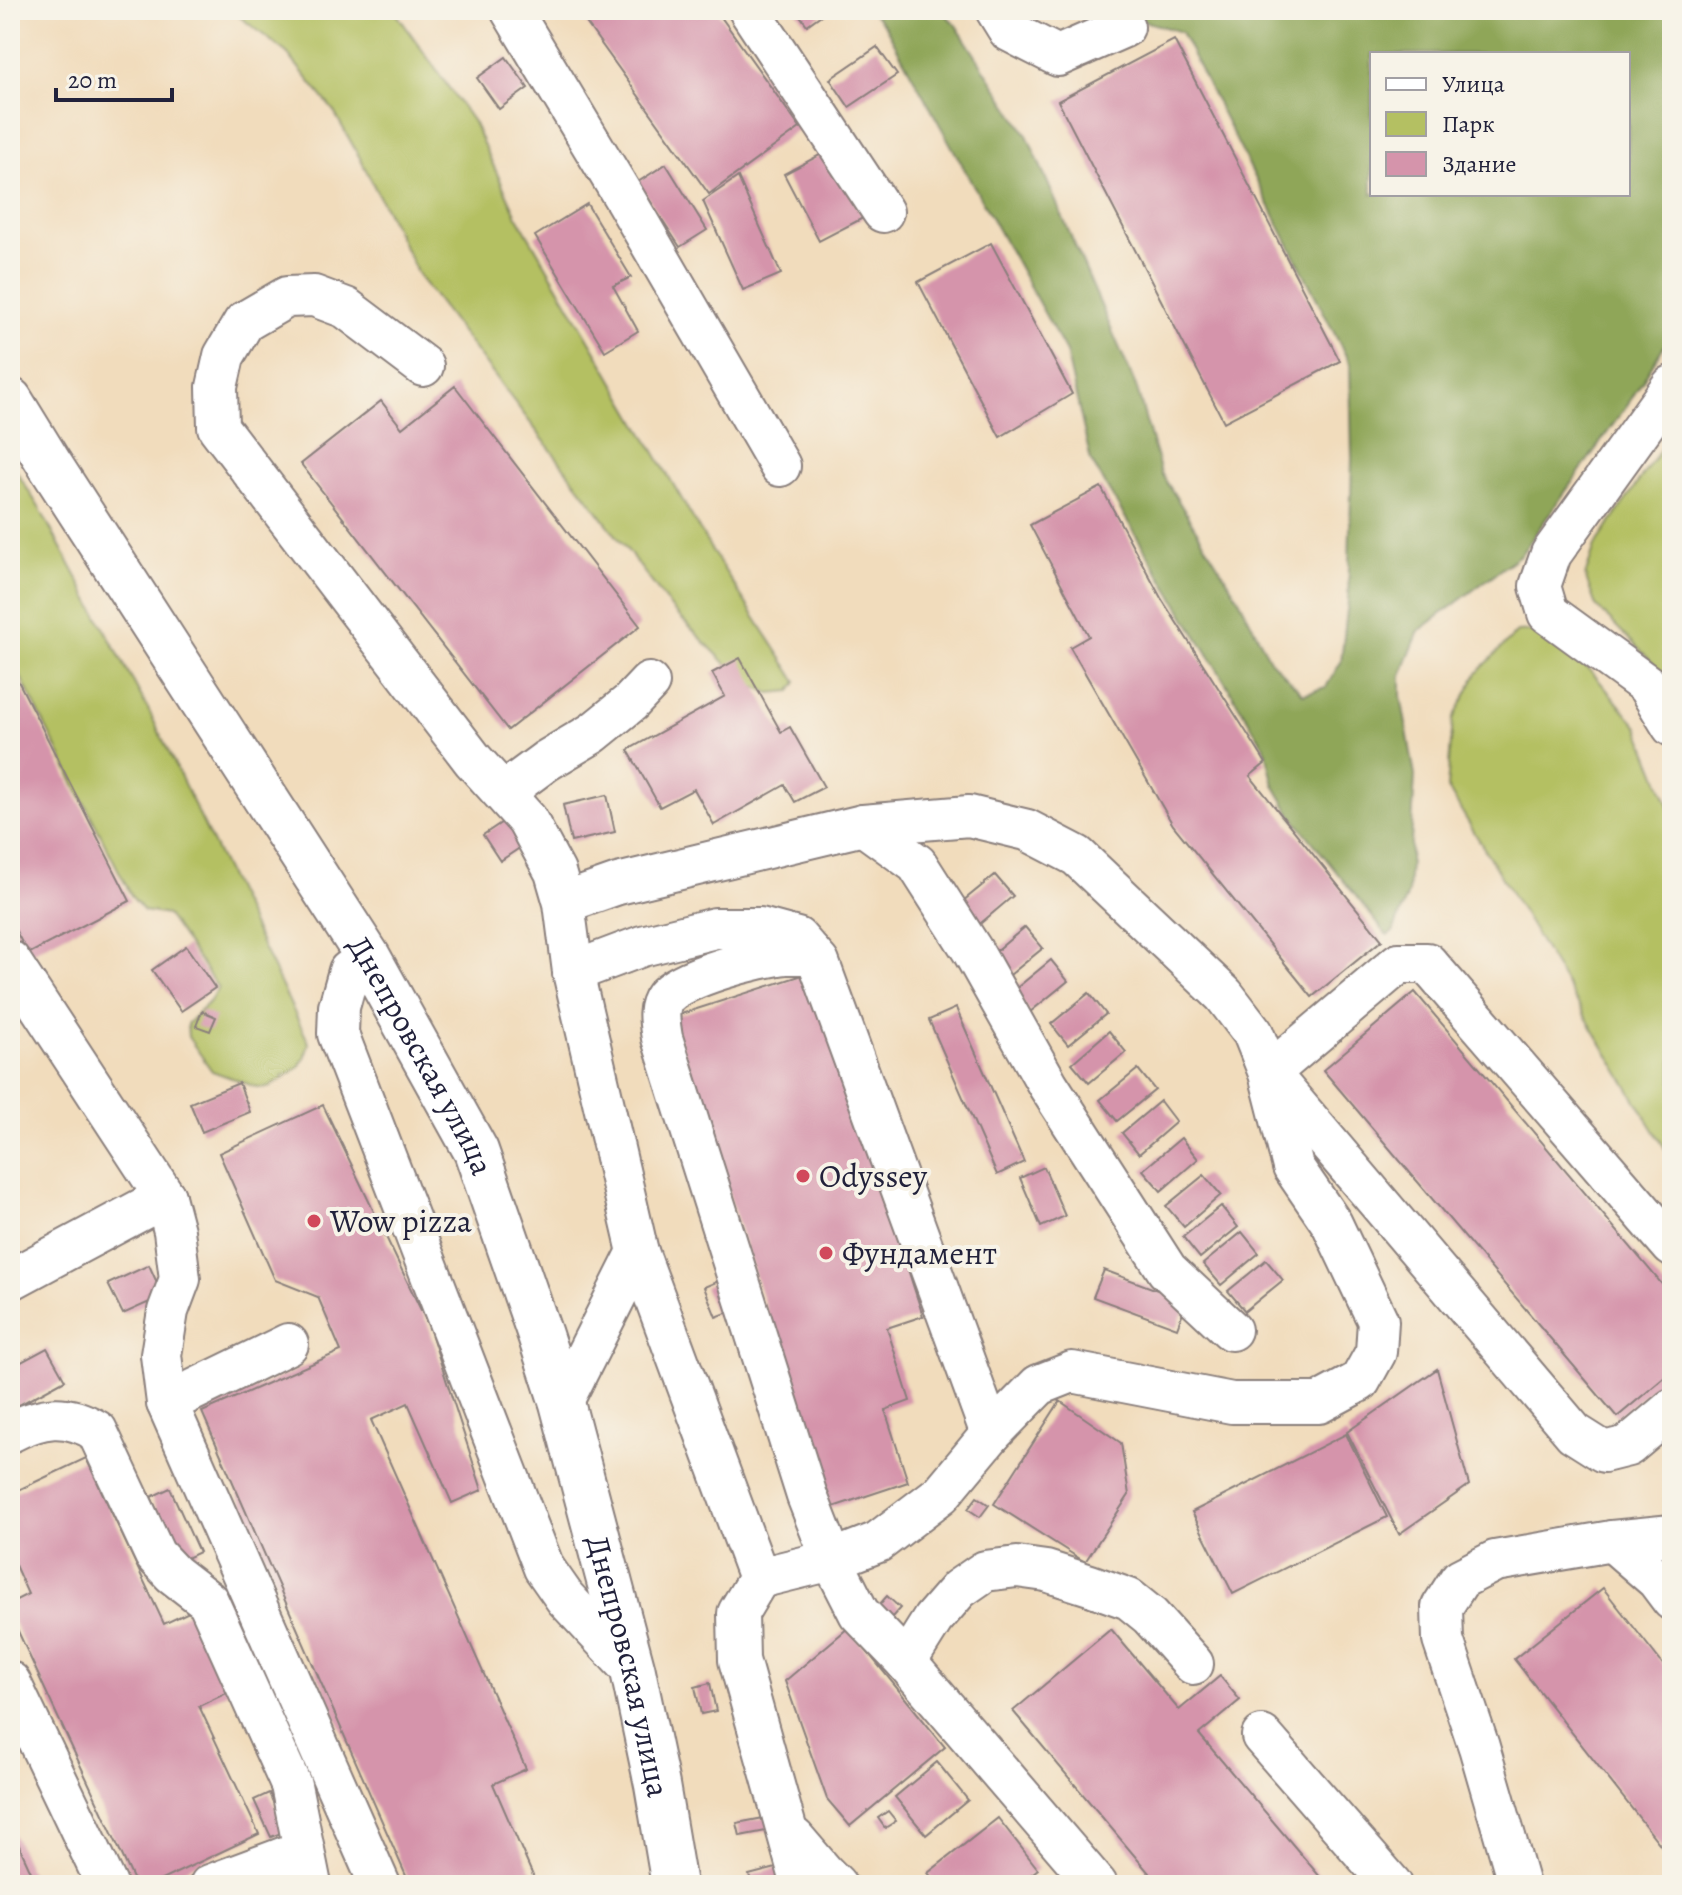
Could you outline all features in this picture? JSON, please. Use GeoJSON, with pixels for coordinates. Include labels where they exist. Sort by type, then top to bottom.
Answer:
{"type":"FeatureCollection","features":[{"type":"Feature","properties":{"kind":"main road","name":"Днепровская улица"},"geometry":{"type":"LineString","coordinates":[[10,400],[368,957],[476,1151],[562,1403],[633,1671],[674,1885]]}},
{"type":"Feature","properties":{"kind":"lane"},"geometry":{"type":"LineString","coordinates":[[511,10],[780,466]]}},
{"type":"Feature","properties":{"kind":"lane"},"geometry":{"type":"LineString","coordinates":[[749,10],[883,212]]}},
{"type":"Feature","properties":{"kind":"lane"},"geometry":{"type":"LineString","coordinates":[[996,10],[1009,31],[1058,56],[1124,27]]}},
{"type":"Feature","properties":{"kind":"lane"},"geometry":{"type":"LineString","coordinates":[[423,366],[346,308],[314,296],[287,297],[244,322],[224,356],[217,387],[218,427],[473,760],[527,820],[555,872],[564,903],[573,972],[638,1252],[759,1578]]}},
{"type":"Feature","properties":{"kind":"lane"},"geometry":{"type":"LineString","coordinates":[[1672,386],[1551,554],[1540,586],[1548,613],[1647,685],[1672,726]]}},
{"type":"Feature","properties":{"kind":"lane"},"geometry":{"type":"LineString","coordinates":[[508,798],[519,781],[593,733],[649,683]]}},
{"type":"Feature","properties":{"kind":"lane"},"geometry":{"type":"LineString","coordinates":[[564,903],[618,884],[863,825],[969,816],[1027,830],[1077,856],[1224,995],[1253,1033],[1269,1073],[1293,1167],[1332,1224],[1378,1321],[1376,1352],[1360,1381],[1319,1403],[1232,1403],[1072,1372],[1039,1385],[991,1434],[941,1494],[878,1542],[832,1560],[759,1578],[738,1613],[739,1660],[802,1885]]}},
{"type":"Feature","properties":{"kind":"lane"},"geometry":{"type":"LineString","coordinates":[[863,825],[917,864],[972,950],[1048,1085],[1167,1270],[1231,1330]]}},
{"type":"Feature","properties":{"kind":"lane"},"geometry":{"type":"LineString","coordinates":[[573,972],[642,946],[715,928],[760,928],[797,938],[819,963],[991,1434]]}},
{"type":"Feature","properties":{"kind":"lane"},"geometry":{"type":"LineString","coordinates":[[811,954],[785,954],[694,978],[666,996],[658,1014],[662,1038],[807,1496],[832,1560],[859,1613],[906,1662],[1097,1885]]}},
{"type":"Feature","properties":{"kind":"lane"},"geometry":{"type":"LineString","coordinates":[[368,957],[349,971],[339,1007],[338,1034],[544,1568],[565,1598],[633,1671]]}},
{"type":"Feature","properties":{"kind":"lane"},"geometry":{"type":"LineString","coordinates":[[10,961],[165,1197],[174,1231],[180,1279],[168,1311],[161,1355],[167,1403],[380,1885]]}},
{"type":"Feature","properties":{"kind":"lane"},"geometry":{"type":"LineString","coordinates":[[1269,1073],[1399,963],[1427,963],[1672,1246]]}},
{"type":"Feature","properties":{"kind":"lane"},"geometry":{"type":"LineString","coordinates":[[1269,1073],[1574,1433],[1604,1452],[1628,1446],[1672,1409]]}},
{"type":"Feature","properties":{"kind":"lane"},"geometry":{"type":"LineString","coordinates":[[10,1280],[165,1197]]}},
{"type":"Feature","properties":{"kind":"lane"},"geometry":{"type":"LineString","coordinates":[[562,1403],[638,1252]]}},
{"type":"Feature","properties":{"kind":"lane"},"geometry":{"type":"LineString","coordinates":[[167,1403],[288,1344]]}},
{"type":"Feature","properties":{"kind":"lane"},"geometry":{"type":"LineString","coordinates":[[10,1432],[32,1421],[62,1418],[97,1431],[155,1555],[173,1574],[208,1601],[291,1785],[308,1867],[210,1885]]}},
{"type":"Feature","properties":{"kind":"lane"},"geometry":{"type":"LineString","coordinates":[[1519,1885],[1479,1747],[1443,1640],[1442,1607],[1460,1579],[1495,1561],[1612,1541],[1672,1535]]}},
{"type":"Feature","properties":{"kind":"lane"},"geometry":{"type":"LineString","coordinates":[[1612,1541],[1657,1580],[1672,1600]]}},
{"type":"Feature","properties":{"kind":"lane"},"geometry":{"type":"LineString","coordinates":[[906,1662],[933,1619],[959,1589],[985,1571],[1017,1567],[1046,1571],[1129,1599],[1150,1616],[1193,1664]]}},
{"type":"Feature","properties":{"kind":"lane"},"geometry":{"type":"LineString","coordinates":[[10,1682],[107,1885]]}},
{"type":"Feature","properties":{"kind":"lane"},"geometry":{"type":"LineString","coordinates":[[1262,1736],[1392,1885]]}},
{"type":"Feature","properties":{"kind":"lane"},"geometry":{"type":"LineString","coordinates":[[787,1829],[836,1885]]}},
{"type":"Feature","properties":{"kind":"green space"},"geometry":{"type":"Polygon","coordinates":[[[231,10],[394,10],[473,122],[516,214],[712,551],[797,682],[791,691],[770,693],[743,681],[673,610],[420,278],[333,110],[287,53],[231,10]]]}},
{"type":"Feature","properties":{"kind":"green space"},"geometry":{"type":"Polygon","coordinates":[[[870,10],[941,10],[955,24],[1027,135],[1136,386],[1161,473],[1239,599],[1270,660],[1303,694],[1326,687],[1341,662],[1348,601],[1352,458],[1350,364],[1181,32],[1108,10],[1672,10],[1672,333],[1630,401],[1521,554],[1419,631],[1401,675],[1401,696],[1415,776],[1408,894],[1393,932],[1388,935],[1292,816],[1274,785],[1265,748],[1091,461],[1066,352],[885,26],[870,10]]]}},
{"type":"Feature","properties":{"kind":"green space"},"geometry":{"type":"Polygon","coordinates":[[[1672,432],[1672,682],[1596,606],[1585,576],[1595,546],[1672,432]]]}},
{"type":"Feature","properties":{"kind":"green space"},"geometry":{"type":"Polygon","coordinates":[[[10,461],[40,509],[148,709],[309,1043],[299,1067],[269,1087],[259,1088],[212,1071],[188,1037],[187,1024],[210,1001],[218,988],[167,915],[144,911],[132,897],[10,656],[10,461]]]}},
{"type":"Feature","properties":{"kind":"green space"},"geometry":{"type":"Polygon","coordinates":[[[1544,631],[1591,671],[1638,727],[1672,813],[1672,1160],[1447,787],[1453,720],[1477,673],[1517,632],[1544,631]]]}},
{"type":"Feature","properties":{"kind":"building"},"geometry":{"type":"Polygon","coordinates":[[[577,10],[716,10],[800,128],[709,194],[577,10]]]}},
{"type":"Feature","properties":{"kind":"building"},"geometry":{"type":"Polygon","coordinates":[[[796,10],[828,10],[807,25],[796,10]]]}},
{"type":"Feature","properties":{"kind":"building"},"geometry":{"type":"Polygon","coordinates":[[[1174,40],[1340,361],[1224,422],[1058,101],[1174,40]]]}},
{"type":"Feature","properties":{"kind":"building"},"geometry":{"type":"Polygon","coordinates":[[[877,47],[897,75],[849,107],[830,79],[877,47]]]}},
{"type":"Feature","properties":{"kind":"building"},"geometry":{"type":"Polygon","coordinates":[[[506,57],[528,88],[499,109],[477,78],[506,57]]]}},
{"type":"Feature","properties":{"kind":"building"},"geometry":{"type":"Polygon","coordinates":[[[829,150],[863,218],[819,241],[784,174],[829,150]]]}},
{"type":"Feature","properties":{"kind":"building"},"geometry":{"type":"Polygon","coordinates":[[[666,164],[707,230],[680,247],[638,182],[666,164]]]}},
{"type":"Feature","properties":{"kind":"building"},"geometry":{"type":"Polygon","coordinates":[[[738,177],[781,274],[743,290],[703,201],[738,177]]]}},
{"type":"Feature","properties":{"kind":"building"},"geometry":{"type":"Polygon","coordinates":[[[587,204],[631,277],[613,286],[638,331],[605,351],[535,236],[587,204]]]}},
{"type":"Feature","properties":{"kind":"building"},"geometry":{"type":"Polygon","coordinates":[[[991,243],[1072,394],[1000,437],[918,282],[991,243]]]}},
{"type":"Feature","properties":{"kind":"building"},"geometry":{"type":"Polygon","coordinates":[[[455,386],[640,626],[508,730],[301,464],[381,401],[402,428],[455,386]]]}},
{"type":"Feature","properties":{"kind":"building"},"geometry":{"type":"Polygon","coordinates":[[[1101,487],[1161,598],[1266,763],[1250,776],[1382,940],[1312,997],[1173,825],[1070,647],[1089,636],[1030,525],[1101,487]]]}},
{"type":"Feature","properties":{"kind":"building"},"geometry":{"type":"Polygon","coordinates":[[[740,658],[781,732],[790,727],[824,787],[795,802],[785,785],[714,825],[694,789],[660,807],[628,750],[725,696],[712,673],[740,658]]]}},
{"type":"Feature","properties":{"kind":"building"},"geometry":{"type":"Polygon","coordinates":[[[10,665],[130,901],[28,954],[10,920],[10,665]]]}},
{"type":"Feature","properties":{"kind":"building"},"geometry":{"type":"Polygon","coordinates":[[[607,795],[615,832],[571,842],[563,805],[607,795]]]}},
{"type":"Feature","properties":{"kind":"building"},"geometry":{"type":"Polygon","coordinates":[[[510,817],[527,843],[500,861],[483,835],[510,817]]]}},
{"type":"Feature","properties":{"kind":"building"},"geometry":{"type":"Polygon","coordinates":[[[995,875],[1013,896],[975,928],[957,906],[995,875]]]}},
{"type":"Feature","properties":{"kind":"building"},"geometry":{"type":"Polygon","coordinates":[[[1025,927],[1043,948],[1005,979],[988,958],[1025,927]]]}},
{"type":"Feature","properties":{"kind":"building"},"geometry":{"type":"Polygon","coordinates":[[[186,946],[215,988],[181,1011],[152,970],[186,946]]]}},
{"type":"Feature","properties":{"kind":"building"},"geometry":{"type":"Polygon","coordinates":[[[1051,960],[1068,981],[1030,1012],[1013,991],[1051,960]]]}},
{"type":"Feature","properties":{"kind":"building"},"geometry":{"type":"Polygon","coordinates":[[[812,972],[923,1316],[887,1328],[910,1401],[885,1410],[908,1482],[830,1508],[672,1017],[812,972]]]}},
{"type":"Feature","properties":{"kind":"building"},"geometry":{"type":"Polygon","coordinates":[[[1415,992],[1672,1296],[1672,1371],[1617,1417],[1323,1070],[1415,992]]]}},
{"type":"Feature","properties":{"kind":"building"},"geometry":{"type":"Polygon","coordinates":[[[1089,993],[1106,1014],[1068,1045],[1051,1024],[1089,993]]]}},
{"type":"Feature","properties":{"kind":"building"},"geometry":{"type":"Polygon","coordinates":[[[956,1008],[1024,1162],[997,1175],[929,1020],[956,1008]]]}},
{"type":"Feature","properties":{"kind":"building"},"geometry":{"type":"Polygon","coordinates":[[[202,1011],[216,1017],[210,1031],[196,1026],[202,1011]]]}},
{"type":"Feature","properties":{"kind":"building"},"geometry":{"type":"Polygon","coordinates":[[[1109,1031],[1126,1052],[1089,1083],[1072,1063],[1109,1031]]]}},
{"type":"Feature","properties":{"kind":"building"},"geometry":{"type":"Polygon","coordinates":[[[1138,1069],[1155,1090],[1117,1121],[1100,1100],[1138,1069]]]}},
{"type":"Feature","properties":{"kind":"building"},"geometry":{"type":"Polygon","coordinates":[[[239,1083],[250,1112],[202,1132],[190,1103],[239,1083]]]}},
{"type":"Feature","properties":{"kind":"building"},"geometry":{"type":"Polygon","coordinates":[[[1160,1101],[1176,1122],[1139,1154],[1122,1133],[1160,1101]]]}},
{"type":"Feature","properties":{"kind":"building"},"geometry":{"type":"Polygon","coordinates":[[[323,1105],[429,1327],[482,1490],[452,1503],[408,1403],[371,1420],[526,1769],[493,1784],[537,1885],[410,1885],[202,1412],[341,1351],[318,1297],[275,1280],[219,1153],[323,1105]]]}},
{"type":"Feature","properties":{"kind":"building"},"geometry":{"type":"Polygon","coordinates":[[[1181,1138],[1198,1159],[1161,1191],[1143,1170],[1181,1138]]]}},
{"type":"Feature","properties":{"kind":"building"},"geometry":{"type":"Polygon","coordinates":[[[1044,1167],[1065,1216],[1041,1227],[1020,1178],[1044,1167]]]}},
{"type":"Feature","properties":{"kind":"building"},"geometry":{"type":"Polygon","coordinates":[[[1204,1175],[1221,1195],[1184,1227],[1166,1206],[1204,1175]]]}},
{"type":"Feature","properties":{"kind":"building"},"geometry":{"type":"Polygon","coordinates":[[[1221,1206],[1238,1227],[1200,1258],[1183,1237],[1221,1206]]]}},
{"type":"Feature","properties":{"kind":"building"},"geometry":{"type":"Polygon","coordinates":[[[1242,1232],[1259,1253],[1221,1285],[1203,1264],[1242,1232]]]}},
{"type":"Feature","properties":{"kind":"building"},"geometry":{"type":"Polygon","coordinates":[[[1266,1260],[1283,1280],[1245,1311],[1228,1291],[1266,1260]]]}},
{"type":"Feature","properties":{"kind":"building"},"geometry":{"type":"Polygon","coordinates":[[[149,1265],[163,1296],[123,1314],[108,1284],[149,1265]]]}},
{"type":"Feature","properties":{"kind":"building"},"geometry":{"type":"Polygon","coordinates":[[[1104,1270],[1187,1301],[1177,1328],[1093,1297],[1104,1270]]]}},
{"type":"Feature","properties":{"kind":"building"},"geometry":{"type":"Polygon","coordinates":[[[721,1280],[732,1311],[716,1317],[704,1287],[721,1280]]]}},
{"type":"Feature","properties":{"kind":"building"},"geometry":{"type":"Polygon","coordinates":[[[47,1348],[65,1380],[10,1410],[10,1368],[47,1348]]]}},
{"type":"Feature","properties":{"kind":"building"},"geometry":{"type":"Polygon","coordinates":[[[1437,1369],[1469,1485],[1399,1534],[1347,1432],[1437,1369]]]}},
{"type":"Feature","properties":{"kind":"building"},"geometry":{"type":"Polygon","coordinates":[[[1060,1401],[1121,1443],[1129,1495],[1085,1562],[994,1504],[1060,1401]]]}},
{"type":"Feature","properties":{"kind":"building"},"geometry":{"type":"Polygon","coordinates":[[[1346,1434],[1387,1517],[1233,1594],[1192,1512],[1346,1434]]]}},
{"type":"Feature","properties":{"kind":"building"},"geometry":{"type":"Polygon","coordinates":[[[86,1458],[164,1624],[191,1611],[229,1692],[199,1706],[259,1834],[151,1885],[136,1885],[10,1614],[10,1603],[28,1594],[10,1554],[10,1494],[86,1458]]]}},
{"type":"Feature","properties":{"kind":"building"},"geometry":{"type":"Polygon","coordinates":[[[170,1488],[199,1552],[180,1561],[151,1497],[170,1488]]]}},
{"type":"Feature","properties":{"kind":"building"},"geometry":{"type":"Polygon","coordinates":[[[977,1497],[989,1505],[980,1517],[968,1509],[977,1497]]]}},
{"type":"Feature","properties":{"kind":"building"},"geometry":{"type":"Polygon","coordinates":[[[1603,1588],[1672,1676],[1670,1857],[1514,1659],[1603,1588]]]}},
{"type":"Feature","properties":{"kind":"building"},"geometry":{"type":"Polygon","coordinates":[[[887,1596],[900,1608],[885,1625],[872,1613],[887,1596]]]}},
{"type":"Feature","properties":{"kind":"building"},"geometry":{"type":"Polygon","coordinates":[[[848,1628],[945,1747],[850,1826],[827,1799],[785,1681],[848,1628]]]}},
{"type":"Feature","properties":{"kind":"building"},"geometry":{"type":"Polygon","coordinates":[[[1111,1629],[1179,1710],[1220,1676],[1240,1700],[1199,1734],[1327,1885],[1159,1885],[1013,1711],[1111,1629]]]}},
{"type":"Feature","properties":{"kind":"building"},"geometry":{"type":"Polygon","coordinates":[[[710,1683],[716,1711],[701,1714],[695,1687],[710,1683]]]}},
{"type":"Feature","properties":{"kind":"building"},"geometry":{"type":"Polygon","coordinates":[[[937,1762],[968,1800],[926,1835],[895,1797],[937,1762]]]}},
{"type":"Feature","properties":{"kind":"building"},"geometry":{"type":"Polygon","coordinates":[[[269,1793],[286,1831],[271,1837],[254,1800],[269,1793]]]}},
{"type":"Feature","properties":{"kind":"building"},"geometry":{"type":"Polygon","coordinates":[[[888,1811],[896,1821],[885,1828],[878,1818],[888,1811]]]}},
{"type":"Feature","properties":{"kind":"building"},"geometry":{"type":"Polygon","coordinates":[[[769,1817],[771,1830],[740,1836],[737,1823],[769,1817]]]}},
{"type":"Feature","properties":{"kind":"building"},"geometry":{"type":"Polygon","coordinates":[[[998,1818],[1038,1869],[1018,1885],[938,1885],[928,1873],[998,1818]]]}},
{"type":"Feature","properties":{"kind":"building"},"geometry":{"type":"Polygon","coordinates":[[[10,1826],[37,1885],[10,1885],[10,1826]]]}},
{"type":"Feature","properties":{"kind":"building"},"geometry":{"type":"Polygon","coordinates":[[[784,1866],[789,1885],[752,1885],[749,1875],[784,1866]]]}},
{"type":"Feature","properties":{"kind":"place","name":"Odyssey"},"geometry":{"type":"Point","coordinates":[803,1176]}},
{"type":"Feature","properties":{"kind":"place","name":"Wow pizza"},"geometry":{"type":"Point","coordinates":[314,1221]}},
{"type":"Feature","properties":{"kind":"place","name":"Фундамент"},"geometry":{"type":"Point","coordinates":[826,1253]}}]}
